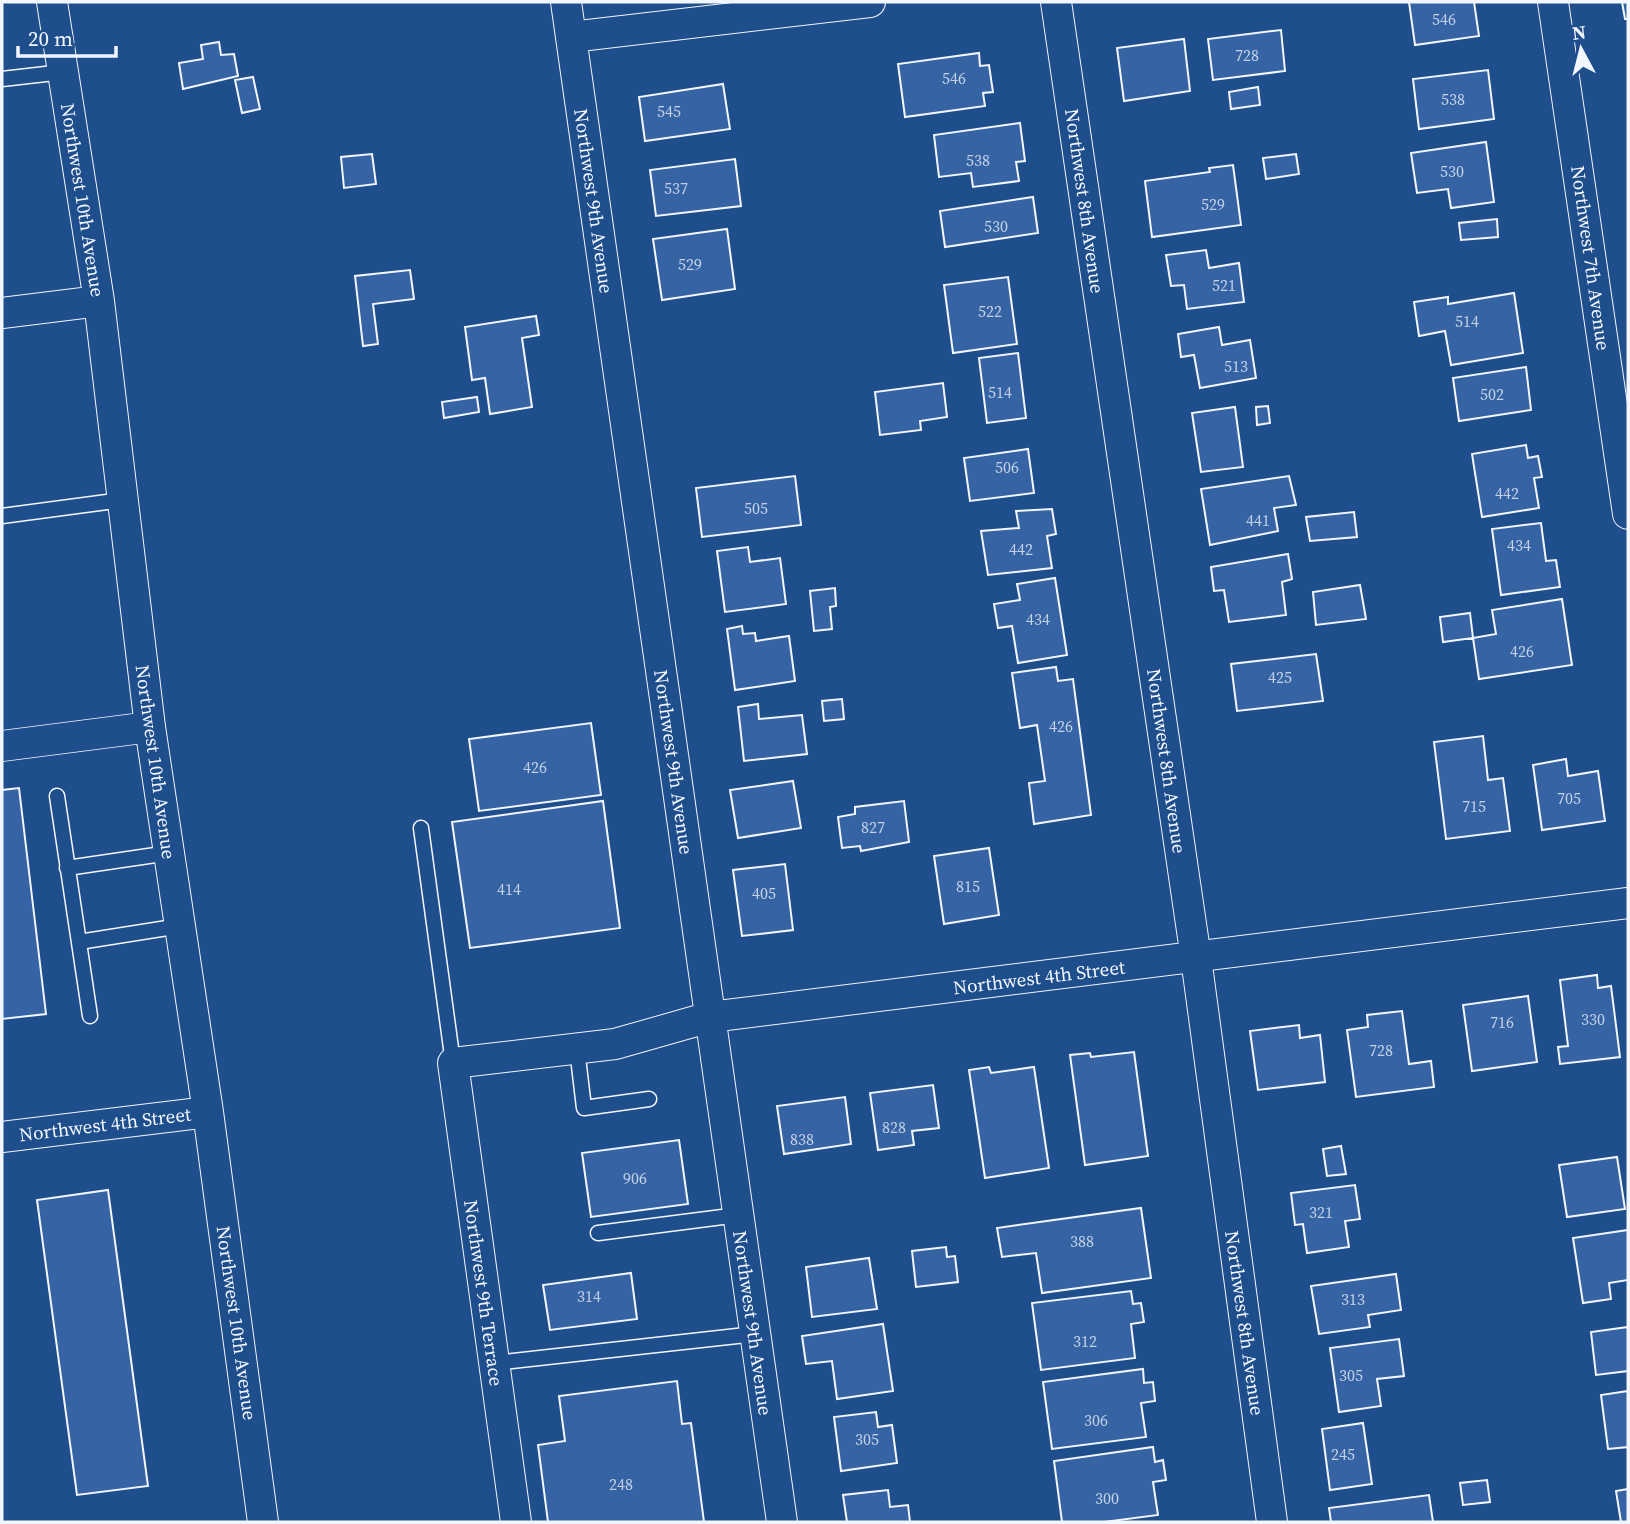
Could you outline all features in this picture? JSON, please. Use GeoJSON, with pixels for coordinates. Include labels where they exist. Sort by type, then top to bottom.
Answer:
{"type":"FeatureCollection","features":[{"type":"Feature","properties":{"kind":"street","name":"Northwest 10th Avenue"},"geometry":{"type":"LineString","coordinates":[[52,2],[99,301],[150,727],[208,1112],[263,1522]]}},
{"type":"Feature","properties":{"kind":"street","name":"Northwest 9th Avenue"},"geometry":{"type":"LineString","coordinates":[[566,2],[782,1522]]}},
{"type":"Feature","properties":{"kind":"street"},"geometry":{"type":"LineString","coordinates":[[571,37],[870,2]]}},
{"type":"Feature","properties":{"kind":"street","name":"Northwest 8th Avenue"},"geometry":{"type":"LineString","coordinates":[[1056,2],[1196,958],[1272,1522]]}},
{"type":"Feature","properties":{"kind":"street","name":"Northwest 7th Avenue"},"geometry":{"type":"LineString","coordinates":[[1553,2],[1628,514]]}},
{"type":"Feature","properties":{"kind":"street"},"geometry":{"type":"LineString","coordinates":[[2,313],[99,301]]}},
{"type":"Feature","properties":{"kind":"street"},"geometry":{"type":"LineString","coordinates":[[2,746],[150,727]]}},
{"type":"Feature","properties":{"kind":"street","name":"Northwest 4th Street"},"geometry":{"type":"LineString","coordinates":[[453,1063],[615,1044],[710,1017],[1628,903]]}},
{"type":"Feature","properties":{"kind":"street","name":"Northwest 9th Terrace"},"geometry":{"type":"LineString","coordinates":[[453,1063],[516,1522]]}},
{"type":"Feature","properties":{"kind":"street","name":"Northwest 4th Street"},"geometry":{"type":"LineString","coordinates":[[2,1137],[208,1112]]}},
{"type":"Feature","properties":{"kind":"lane"},"geometry":{"type":"LineString","coordinates":[[2,79],[63,72]]}},
{"type":"Feature","properties":{"kind":"lane"},"geometry":{"type":"LineString","coordinates":[[2,516],[122,500]]}},
{"type":"Feature","properties":{"kind":"lane"},"geometry":{"type":"LineString","coordinates":[[57,796],[90,1016]]}},
{"type":"Feature","properties":{"kind":"lane"},"geometry":{"type":"LineString","coordinates":[[421,828],[453,1063]]}},
{"type":"Feature","properties":{"kind":"lane"},"geometry":{"type":"LineString","coordinates":[[68,868],[169,853]]}},
{"type":"Feature","properties":{"kind":"lane"},"geometry":{"type":"LineString","coordinates":[[79,942],[180,926]]}},
{"type":"Feature","properties":{"kind":"lane"},"geometry":{"type":"LineString","coordinates":[[577,1049],[584,1108],[649,1099]]}},
{"type":"Feature","properties":{"kind":"lane"},"geometry":{"type":"LineString","coordinates":[[598,1233],[738,1215]]}},
{"type":"Feature","properties":{"kind":"lane"},"geometry":{"type":"LineString","coordinates":[[494,1363],[755,1334]]}},
{"type":"Feature","properties":{"kind":"building"},"geometry":{"type":"Polygon","coordinates":[[[1409,2],[1474,2],[1479,36],[1415,45],[1409,2]]]}},
{"type":"Feature","properties":{"kind":"building"},"geometry":{"type":"Polygon","coordinates":[[[1622,2],[1628,2],[1628,19],[1625,19],[1622,2]]]}},
{"type":"Feature","properties":{"kind":"building"},"geometry":{"type":"Polygon","coordinates":[[[1281,30],[1285,71],[1213,80],[1208,39],[1281,30]]]}},
{"type":"Feature","properties":{"kind":"building"},"geometry":{"type":"Polygon","coordinates":[[[1184,39],[1190,91],[1124,101],[1117,48],[1184,39]]]}},
{"type":"Feature","properties":{"kind":"building"},"geometry":{"type":"Polygon","coordinates":[[[219,42],[221,55],[234,54],[238,76],[183,89],[179,63],[203,59],[201,45],[219,42]]]}},
{"type":"Feature","properties":{"kind":"building"},"geometry":{"type":"Polygon","coordinates":[[[979,53],[980,66],[989,65],[993,92],[983,93],[985,106],[905,117],[898,64],[979,53]]]}},
{"type":"Feature","properties":{"kind":"building"},"geometry":{"type":"Polygon","coordinates":[[[1488,70],[1494,119],[1419,129],[1413,79],[1488,70]]]}},
{"type":"Feature","properties":{"kind":"building"},"geometry":{"type":"Polygon","coordinates":[[[253,77],[260,109],[242,113],[235,80],[253,77]]]}},
{"type":"Feature","properties":{"kind":"building"},"geometry":{"type":"Polygon","coordinates":[[[723,84],[730,129],[645,141],[639,97],[723,84]]]}},
{"type":"Feature","properties":{"kind":"building"},"geometry":{"type":"Polygon","coordinates":[[[1258,87],[1260,105],[1231,109],[1229,92],[1258,87]]]}},
{"type":"Feature","properties":{"kind":"building"},"geometry":{"type":"Polygon","coordinates":[[[1020,123],[1025,161],[1016,162],[1019,181],[973,187],[971,173],[939,177],[934,135],[1020,123]]]}},
{"type":"Feature","properties":{"kind":"building"},"geometry":{"type":"Polygon","coordinates":[[[1486,142],[1494,202],[1451,208],[1448,189],[1417,193],[1411,153],[1486,142]]]}},
{"type":"Feature","properties":{"kind":"building"},"geometry":{"type":"Polygon","coordinates":[[[372,154],[376,184],[344,188],[341,157],[372,154]]]}},
{"type":"Feature","properties":{"kind":"building"},"geometry":{"type":"Polygon","coordinates":[[[1296,154],[1299,174],[1266,179],[1263,158],[1296,154]]]}},
{"type":"Feature","properties":{"kind":"building"},"geometry":{"type":"Polygon","coordinates":[[[735,159],[741,206],[656,216],[650,170],[735,159]]]}},
{"type":"Feature","properties":{"kind":"building"},"geometry":{"type":"Polygon","coordinates":[[[1233,165],[1241,225],[1152,237],[1145,181],[1210,172],[1209,168],[1233,165]]]}},
{"type":"Feature","properties":{"kind":"building"},"geometry":{"type":"Polygon","coordinates":[[[1033,197],[1038,233],[945,247],[940,211],[1033,197]]]}},
{"type":"Feature","properties":{"kind":"building"},"geometry":{"type":"Polygon","coordinates":[[[1497,219],[1498,237],[1461,240],[1459,223],[1497,219]]]}},
{"type":"Feature","properties":{"kind":"building"},"geometry":{"type":"Polygon","coordinates":[[[727,229],[735,289],[662,300],[653,239],[727,229]]]}},
{"type":"Feature","properties":{"kind":"building"},"geometry":{"type":"Polygon","coordinates":[[[1206,250],[1209,268],[1239,263],[1244,302],[1187,309],[1184,285],[1171,286],[1166,255],[1206,250]]]}},
{"type":"Feature","properties":{"kind":"building"},"geometry":{"type":"Polygon","coordinates":[[[410,270],[414,299],[373,304],[378,344],[363,346],[355,276],[410,270]]]}},
{"type":"Feature","properties":{"kind":"building"},"geometry":{"type":"Polygon","coordinates":[[[1008,277],[1017,344],[953,353],[944,285],[1008,277]]]}},
{"type":"Feature","properties":{"kind":"building"},"geometry":{"type":"Polygon","coordinates":[[[1514,293],[1523,353],[1451,365],[1445,331],[1419,336],[1414,302],[1448,297],[1448,304],[1514,293]]]}},
{"type":"Feature","properties":{"kind":"building"},"geometry":{"type":"Polygon","coordinates":[[[536,316],[539,335],[522,338],[532,407],[490,414],[485,378],[472,380],[465,327],[536,316]]]}},
{"type":"Feature","properties":{"kind":"building"},"geometry":{"type":"Polygon","coordinates":[[[1219,327],[1222,345],[1250,340],[1256,378],[1200,388],[1194,355],[1181,357],[1178,334],[1219,327]]]}},
{"type":"Feature","properties":{"kind":"building"},"geometry":{"type":"Polygon","coordinates":[[[1018,353],[1026,418],[987,423],[979,358],[1018,353]]]}},
{"type":"Feature","properties":{"kind":"building"},"geometry":{"type":"Polygon","coordinates":[[[1526,367],[1531,410],[1459,421],[1453,378],[1526,367]]]}},
{"type":"Feature","properties":{"kind":"building"},"geometry":{"type":"Polygon","coordinates":[[[943,383],[947,417],[920,421],[921,430],[880,435],[875,392],[943,383]]]}},
{"type":"Feature","properties":{"kind":"building"},"geometry":{"type":"Polygon","coordinates":[[[477,397],[479,412],[444,418],[442,402],[477,397]]]}},
{"type":"Feature","properties":{"kind":"building"},"geometry":{"type":"Polygon","coordinates":[[[1268,406],[1270,423],[1257,425],[1256,407],[1268,406]]]}},
{"type":"Feature","properties":{"kind":"building"},"geometry":{"type":"Polygon","coordinates":[[[1235,407],[1243,467],[1201,472],[1192,413],[1235,407]]]}},
{"type":"Feature","properties":{"kind":"building"},"geometry":{"type":"Polygon","coordinates":[[[1526,445],[1528,458],[1538,456],[1542,477],[1534,478],[1539,508],[1482,517],[1472,454],[1526,445]]]}},
{"type":"Feature","properties":{"kind":"building"},"geometry":{"type":"Polygon","coordinates":[[[1028,449],[1034,493],[970,501],[964,458],[1028,449]]]}},
{"type":"Feature","properties":{"kind":"building"},"geometry":{"type":"Polygon","coordinates":[[[795,476],[801,525],[702,537],[696,488],[795,476]]]}},
{"type":"Feature","properties":{"kind":"building"},"geometry":{"type":"Polygon","coordinates":[[[1289,476],[1296,505],[1274,508],[1278,531],[1210,545],[1201,489],[1289,476]]]}},
{"type":"Feature","properties":{"kind":"building"},"geometry":{"type":"Polygon","coordinates":[[[1052,509],[1056,534],[1047,536],[1052,568],[988,575],[981,531],[1019,528],[1016,511],[1052,509]]]}},
{"type":"Feature","properties":{"kind":"building"},"geometry":{"type":"Polygon","coordinates":[[[1354,512],[1357,537],[1310,541],[1306,517],[1354,512]]]}},
{"type":"Feature","properties":{"kind":"building"},"geometry":{"type":"Polygon","coordinates":[[[1541,523],[1546,561],[1556,560],[1560,587],[1501,595],[1492,529],[1541,523]]]}},
{"type":"Feature","properties":{"kind":"building"},"geometry":{"type":"Polygon","coordinates":[[[748,547],[750,562],[780,558],[786,604],[725,612],[717,551],[748,547]]]}},
{"type":"Feature","properties":{"kind":"building"},"geometry":{"type":"Polygon","coordinates":[[[1288,554],[1292,579],[1282,582],[1286,615],[1229,622],[1224,590],[1214,591],[1211,567],[1288,554]]]}},
{"type":"Feature","properties":{"kind":"building"},"geometry":{"type":"Polygon","coordinates":[[[1055,578],[1067,655],[1018,663],[1012,626],[998,628],[994,604],[1020,600],[1017,584],[1055,578]]]}},
{"type":"Feature","properties":{"kind":"building"},"geometry":{"type":"Polygon","coordinates":[[[1360,585],[1366,619],[1316,625],[1313,592],[1360,585]]]}},
{"type":"Feature","properties":{"kind":"building"},"geometry":{"type":"Polygon","coordinates":[[[835,588],[836,606],[830,607],[832,629],[814,631],[810,591],[835,588]]]}},
{"type":"Feature","properties":{"kind":"building"},"geometry":{"type":"Polygon","coordinates":[[[1562,599],[1572,665],[1479,679],[1473,638],[1496,634],[1492,610],[1562,599]]]}},
{"type":"Feature","properties":{"kind":"building"},"geometry":{"type":"Polygon","coordinates":[[[1470,613],[1473,638],[1443,642],[1440,617],[1470,613]]]}},
{"type":"Feature","properties":{"kind":"building"},"geometry":{"type":"Polygon","coordinates":[[[742,626],[743,634],[755,633],[756,641],[789,636],[795,681],[735,690],[727,629],[742,626]]]}},
{"type":"Feature","properties":{"kind":"building"},"geometry":{"type":"Polygon","coordinates":[[[1316,654],[1323,701],[1237,711],[1231,664],[1316,654]]]}},
{"type":"Feature","properties":{"kind":"building"},"geometry":{"type":"Polygon","coordinates":[[[1056,667],[1058,681],[1073,679],[1091,815],[1034,824],[1029,783],[1045,781],[1037,725],[1020,728],[1012,673],[1056,667]]]}},
{"type":"Feature","properties":{"kind":"building"},"geometry":{"type":"Polygon","coordinates":[[[842,699],[844,719],[824,721],[822,701],[842,699]]]}},
{"type":"Feature","properties":{"kind":"building"},"geometry":{"type":"Polygon","coordinates":[[[758,704],[759,719],[802,715],[807,754],[744,761],[738,707],[758,704]]]}},
{"type":"Feature","properties":{"kind":"building"},"geometry":{"type":"Polygon","coordinates":[[[591,723],[601,795],[479,811],[469,739],[591,723]]]}},
{"type":"Feature","properties":{"kind":"building"},"geometry":{"type":"Polygon","coordinates":[[[1483,736],[1488,780],[1503,778],[1510,831],[1446,839],[1434,742],[1483,736]]]}},
{"type":"Feature","properties":{"kind":"building"},"geometry":{"type":"Polygon","coordinates":[[[1566,759],[1568,776],[1598,771],[1605,821],[1542,830],[1533,765],[1566,759]]]}},
{"type":"Feature","properties":{"kind":"building"},"geometry":{"type":"Polygon","coordinates":[[[793,781],[801,828],[738,838],[730,790],[793,781]]]}},
{"type":"Feature","properties":{"kind":"building"},"geometry":{"type":"Polygon","coordinates":[[[19,788],[46,1014],[2,1019],[2,790],[19,788]]]}},
{"type":"Feature","properties":{"kind":"building"},"geometry":{"type":"Polygon","coordinates":[[[603,801],[620,928],[470,948],[452,822],[603,801]]]}},
{"type":"Feature","properties":{"kind":"building"},"geometry":{"type":"Polygon","coordinates":[[[904,801],[909,842],[861,851],[860,846],[842,848],[838,817],[855,814],[855,807],[904,801]]]}},
{"type":"Feature","properties":{"kind":"building"},"geometry":{"type":"Polygon","coordinates":[[[989,848],[999,915],[944,924],[934,856],[989,848]]]}},
{"type":"Feature","properties":{"kind":"building"},"geometry":{"type":"Polygon","coordinates":[[[785,864],[793,930],[742,936],[733,870],[785,864]]]}},
{"type":"Feature","properties":{"kind":"building"},"geometry":{"type":"Polygon","coordinates":[[[1597,975],[1598,988],[1611,986],[1620,1057],[1560,1064],[1558,1047],[1568,1046],[1560,980],[1597,975]]]}},
{"type":"Feature","properties":{"kind":"building"},"geometry":{"type":"Polygon","coordinates":[[[1528,996],[1537,1062],[1472,1071],[1463,1005],[1528,996]]]}},
{"type":"Feature","properties":{"kind":"building"},"geometry":{"type":"Polygon","coordinates":[[[1402,1011],[1409,1064],[1431,1061],[1434,1087],[1356,1097],[1347,1030],[1368,1027],[1367,1015],[1402,1011]]]}},
{"type":"Feature","properties":{"kind":"building"},"geometry":{"type":"Polygon","coordinates":[[[1299,1025],[1300,1038],[1320,1035],[1325,1082],[1258,1090],[1250,1031],[1299,1025]]]}},
{"type":"Feature","properties":{"kind":"building"},"geometry":{"type":"Polygon","coordinates":[[[1134,1052],[1148,1156],[1085,1165],[1070,1055],[1090,1053],[1091,1057],[1134,1052]]]}},
{"type":"Feature","properties":{"kind":"building"},"geometry":{"type":"Polygon","coordinates":[[[989,1067],[991,1073],[1034,1067],[1049,1168],[985,1178],[969,1070],[989,1067]]]}},
{"type":"Feature","properties":{"kind":"building"},"geometry":{"type":"Polygon","coordinates":[[[933,1085],[939,1128],[912,1131],[914,1145],[878,1150],[870,1093],[933,1085]]]}},
{"type":"Feature","properties":{"kind":"building"},"geometry":{"type":"Polygon","coordinates":[[[845,1097],[851,1144],[784,1154],[777,1106],[845,1097]]]}},
{"type":"Feature","properties":{"kind":"building"},"geometry":{"type":"Polygon","coordinates":[[[679,1140],[688,1204],[591,1217],[582,1153],[679,1140]]]}},
{"type":"Feature","properties":{"kind":"building"},"geometry":{"type":"Polygon","coordinates":[[[1341,1146],[1346,1174],[1327,1176],[1323,1149],[1341,1146]]]}},
{"type":"Feature","properties":{"kind":"building"},"geometry":{"type":"Polygon","coordinates":[[[1617,1157],[1625,1209],[1567,1217],[1559,1165],[1617,1157]]]}},
{"type":"Feature","properties":{"kind":"building"},"geometry":{"type":"Polygon","coordinates":[[[1355,1185],[1360,1219],[1345,1221],[1349,1247],[1307,1253],[1303,1224],[1295,1225],[1291,1193],[1355,1185]]]}},
{"type":"Feature","properties":{"kind":"building"},"geometry":{"type":"Polygon","coordinates":[[[108,1190],[148,1486],[77,1495],[37,1200],[108,1190]]]}},
{"type":"Feature","properties":{"kind":"building"},"geometry":{"type":"Polygon","coordinates":[[[1141,1208],[1151,1278],[1042,1293],[1036,1253],[1002,1257],[997,1228],[1141,1208]]]}},
{"type":"Feature","properties":{"kind":"building"},"geometry":{"type":"Polygon","coordinates":[[[1628,1230],[1628,1280],[1609,1283],[1611,1299],[1583,1303],[1573,1238],[1628,1230]]]}},
{"type":"Feature","properties":{"kind":"building"},"geometry":{"type":"Polygon","coordinates":[[[946,1247],[947,1257],[955,1256],[958,1282],[916,1287],[912,1251],[946,1247]]]}},
{"type":"Feature","properties":{"kind":"building"},"geometry":{"type":"Polygon","coordinates":[[[869,1258],[877,1309],[812,1317],[806,1267],[869,1258]]]}},
{"type":"Feature","properties":{"kind":"building"},"geometry":{"type":"Polygon","coordinates":[[[631,1273],[637,1319],[550,1330],[543,1285],[631,1273]]]}},
{"type":"Feature","properties":{"kind":"building"},"geometry":{"type":"Polygon","coordinates":[[[1396,1274],[1401,1310],[1368,1315],[1370,1327],[1319,1334],[1311,1286],[1396,1274]]]}},
{"type":"Feature","properties":{"kind":"building"},"geometry":{"type":"Polygon","coordinates":[[[1131,1291],[1133,1304],[1141,1303],[1144,1322],[1131,1324],[1135,1358],[1041,1370],[1032,1303],[1131,1291]]]}},
{"type":"Feature","properties":{"kind":"building"},"geometry":{"type":"Polygon","coordinates":[[[883,1324],[893,1391],[837,1399],[832,1361],[806,1364],[802,1336],[883,1324]]]}},
{"type":"Feature","properties":{"kind":"building"},"geometry":{"type":"Polygon","coordinates":[[[1628,1327],[1628,1371],[1596,1375],[1591,1332],[1628,1327]]]}},
{"type":"Feature","properties":{"kind":"building"},"geometry":{"type":"Polygon","coordinates":[[[1399,1339],[1404,1376],[1377,1379],[1381,1406],[1339,1412],[1330,1348],[1399,1339]]]}},
{"type":"Feature","properties":{"kind":"building"},"geometry":{"type":"Polygon","coordinates":[[[1143,1369],[1144,1383],[1153,1382],[1155,1401],[1141,1403],[1146,1437],[1052,1449],[1043,1382],[1143,1369]]]}},
{"type":"Feature","properties":{"kind":"building"},"geometry":{"type":"Polygon","coordinates":[[[677,1381],[682,1424],[691,1423],[704,1522],[548,1522],[538,1445],[565,1441],[559,1396],[677,1381]]]}},
{"type":"Feature","properties":{"kind":"building"},"geometry":{"type":"Polygon","coordinates":[[[1628,1391],[1628,1447],[1608,1449],[1601,1395],[1628,1391]]]}},
{"type":"Feature","properties":{"kind":"building"},"geometry":{"type":"Polygon","coordinates":[[[876,1412],[878,1427],[892,1425],[897,1463],[841,1471],[834,1417],[876,1412]]]}},
{"type":"Feature","properties":{"kind":"building"},"geometry":{"type":"Polygon","coordinates":[[[1363,1423],[1372,1484],[1330,1490],[1322,1429],[1363,1423]]]}},
{"type":"Feature","properties":{"kind":"building"},"geometry":{"type":"Polygon","coordinates":[[[1153,1447],[1155,1462],[1163,1460],[1166,1480],[1153,1482],[1158,1515],[1104,1522],[1062,1522],[1054,1461],[1153,1447]]]}},
{"type":"Feature","properties":{"kind":"building"},"geometry":{"type":"Polygon","coordinates":[[[1487,1480],[1490,1502],[1463,1505],[1460,1483],[1487,1480]]]}},
{"type":"Feature","properties":{"kind":"building"},"geometry":{"type":"Polygon","coordinates":[[[1628,1489],[1628,1522],[1621,1522],[1616,1491],[1628,1489]]]}},
{"type":"Feature","properties":{"kind":"building"},"geometry":{"type":"Polygon","coordinates":[[[888,1490],[890,1507],[908,1505],[910,1522],[847,1522],[843,1495],[888,1490]]]}},
{"type":"Feature","properties":{"kind":"building"},"geometry":{"type":"Polygon","coordinates":[[[1429,1495],[1433,1522],[1331,1522],[1329,1508],[1429,1495]]]}}]}
